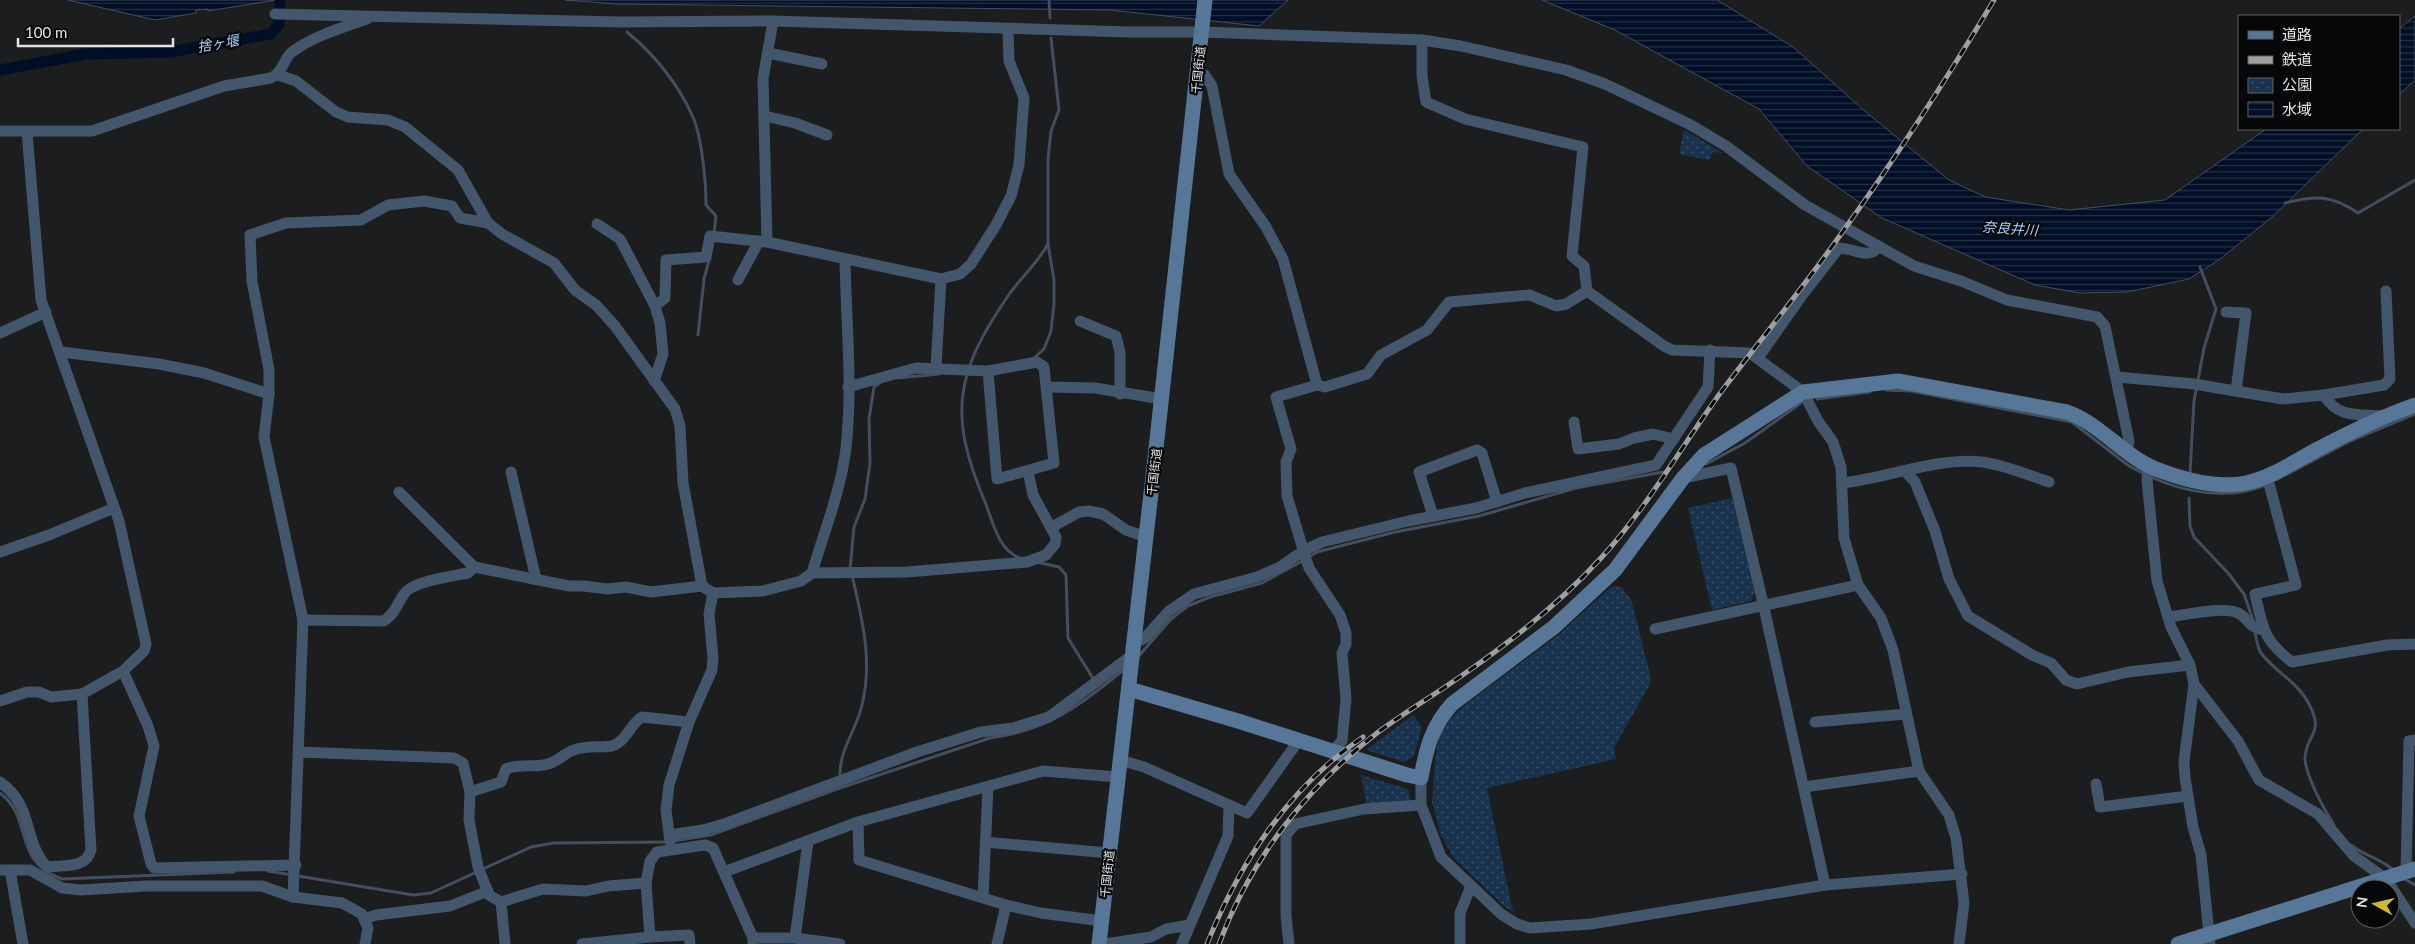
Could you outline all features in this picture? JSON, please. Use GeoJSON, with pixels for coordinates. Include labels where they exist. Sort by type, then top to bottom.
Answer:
{"type":"FeatureCollection","features":[{"type":"Feature","properties":{"kind":"street","name":"千国街道"},"geometry":{"type":"LineString","coordinates":[[1099,944],[1162,399],[1205,0]]}},
{"type":"Feature","properties":{"kind":"street"},"geometry":{"type":"LineString","coordinates":[[275,14],[620,22],[773,21],[1008,29],[1202,29],[1422,40],[1461,46],[1566,70],[1605,84],[1689,124],[1726,146],[1805,205],[1914,266],[1961,281],[2008,300],[2097,317],[2105,326],[2117,377],[2129,442],[2127,450]]}},
{"type":"Feature","properties":{"kind":"street"},"geometry":{"type":"LineString","coordinates":[[0,131],[92,131],[224,86],[271,78],[278,75],[290,54],[308,41],[373,16]]}},
{"type":"Feature","properties":{"kind":"street"},"geometry":{"type":"LineString","coordinates":[[738,280],[763,242],[765,116],[763,79],[773,21]]}},
{"type":"Feature","properties":{"kind":"street"},"geometry":{"type":"LineString","coordinates":[[655,306],[666,298],[666,260],[706,257],[710,236],[763,242],[941,279],[960,274],[971,264],[996,225],[1011,196],[1019,165],[1024,98],[1009,61],[1008,29]]}},
{"type":"Feature","properties":{"kind":"street"},"geometry":{"type":"LineString","coordinates":[[1422,40],[1422,76],[1426,102],[1465,119],[1583,147],[1572,256],[1584,266],[1586,291]]}},
{"type":"Feature","properties":{"kind":"street"},"geometry":{"type":"LineString","coordinates":[[768,53],[822,64]]}},
{"type":"Feature","properties":{"kind":"street"},"geometry":{"type":"LineString","coordinates":[[1198,72],[1205,75],[1212,86],[1229,174],[1266,227],[1283,259],[1317,384]]}},
{"type":"Feature","properties":{"kind":"street"},"geometry":{"type":"LineString","coordinates":[[278,75],[296,81],[336,112],[348,117],[388,120],[405,127],[458,170],[488,223],[502,234],[554,263],[575,290],[596,305],[615,326],[675,409],[680,426],[683,483],[702,586]]}},
{"type":"Feature","properties":{"kind":"street"},"geometry":{"type":"LineString","coordinates":[[765,116],[795,123],[827,136]]}},
{"type":"Feature","properties":{"kind":"street"},"geometry":{"type":"LineString","coordinates":[[0,701],[27,692],[39,692],[51,697],[82,694],[124,670],[144,651],[146,644],[119,521],[61,352],[41,300],[27,132]]}},
{"type":"Feature","properties":{"kind":"street"},"geometry":{"type":"LineString","coordinates":[[294,893],[303,620],[264,437],[269,394],[269,370],[252,281],[250,235],[286,223],[361,220],[388,205],[424,201],[452,206],[460,218],[488,223]]}},
{"type":"Feature","properties":{"kind":"street"},"geometry":{"type":"LineString","coordinates":[[597,224],[620,239],[655,306],[660,323],[663,354],[654,381]]}},
{"type":"Feature","properties":{"kind":"street"},"geometry":{"type":"LineString","coordinates":[[1758,358],[1803,294],[1839,248],[1851,248],[1861,253],[1871,254],[1879,246]]}},
{"type":"Feature","properties":{"kind":"street"},"geometry":{"type":"LineString","coordinates":[[812,573],[840,477],[846,448],[848,387],[845,260]]}},
{"type":"Feature","properties":{"kind":"street"},"geometry":{"type":"LineString","coordinates":[[936,367],[941,279]]}},
{"type":"Feature","properties":{"kind":"street"},"geometry":{"type":"LineString","coordinates":[[1586,291],[1672,350],[1750,353],[1803,392],[1818,421],[1833,442],[1841,467],[1844,538],[1858,585],[1881,618],[1893,650],[1919,771],[1948,815],[1956,838],[1962,874],[1964,903],[1959,944]]}},
{"type":"Feature","properties":{"kind":"street"},"geometry":{"type":"LineString","coordinates":[[1333,751],[1342,740],[1346,699],[1342,653],[1346,644],[1346,633],[1340,615],[1308,568],[1287,496],[1286,462],[1291,449],[1276,397],[1317,384],[1325,387],[1366,374],[1381,355],[1427,330],[1450,302],[1530,295],[1556,306],[1566,304],[1586,291]]}},
{"type":"Feature","properties":{"kind":"street"},"geometry":{"type":"LineString","coordinates":[[2117,377],[2199,385],[2283,399],[2324,395],[2384,385],[2390,380],[2386,291]]}},
{"type":"Feature","properties":{"kind":"street"},"geometry":{"type":"LineString","coordinates":[[0,333],[46,312]]}},
{"type":"Feature","properties":{"kind":"street"},"geometry":{"type":"LineString","coordinates":[[2226,312],[2246,313],[2236,391]]}},
{"type":"Feature","properties":{"kind":"street"},"geometry":{"type":"LineString","coordinates":[[1080,321],[1116,336],[1120,352],[1120,394]]}},
{"type":"Feature","properties":{"kind":"street"},"geometry":{"type":"LineString","coordinates":[[650,937],[646,883],[650,861],[653,854],[670,842],[727,823],[917,752],[981,732],[1013,728],[1050,716],[1131,657],[1169,611],[1194,594],[1257,577],[1305,557],[1322,542],[1497,502],[1526,493],[1656,465],[1708,387],[1710,350]]}},
{"type":"Feature","properties":{"kind":"street"},"geometry":{"type":"LineString","coordinates":[[61,352],[160,364],[204,373],[269,394]]}},
{"type":"Feature","properties":{"kind":"street"},"geometry":{"type":"LineString","coordinates":[[848,387],[916,368],[936,367],[988,371],[1037,362],[1044,367],[1054,464],[997,479],[988,371]]}},
{"type":"Feature","properties":{"kind":"street"},"geometry":{"type":"LineString","coordinates":[[1962,874],[1826,885],[1591,924],[1530,928],[1517,924],[1502,914],[1441,857],[1421,805],[1421,778],[1430,736],[1442,715],[1462,695],[1560,621],[1615,570],[1684,478],[1704,455],[1803,392],[1885,382],[1915,383],[2067,412],[2087,421],[2127,450],[2147,473],[2157,581],[2168,617],[2190,665],[2194,684],[2184,761],[2193,827],[2201,855],[2209,939]]}},
{"type":"Feature","properties":{"kind":"street"},"geometry":{"type":"LineString","coordinates":[[1046,387],[1095,388],[1120,394],[1162,399]]}},
{"type":"Feature","properties":{"kind":"street"},"geometry":{"type":"LineString","coordinates":[[2324,395],[2330,405],[2338,410],[2350,414],[2384,416]]}},
{"type":"Feature","properties":{"kind":"street"},"geometry":{"type":"LineString","coordinates":[[2147,473],[2221,485],[2269,482],[2362,426],[2415,405]]}},
{"type":"Feature","properties":{"kind":"street"},"geometry":{"type":"LineString","coordinates":[[1574,422],[1578,449],[1619,444],[1634,438],[1653,434],[1674,439]]}},
{"type":"Feature","properties":{"kind":"street"},"geometry":{"type":"LineString","coordinates":[[1433,516],[1420,472],[1477,450],[1482,453],[1497,502]]}},
{"type":"Feature","properties":{"kind":"street"},"geometry":{"type":"LineString","coordinates":[[1842,483],[1872,480],[1905,471],[1961,462],[1983,462],[2049,482]]}},
{"type":"Feature","properties":{"kind":"street"},"geometry":{"type":"LineString","coordinates":[[1684,478],[1731,468],[1764,604],[1826,885]]}},
{"type":"Feature","properties":{"kind":"street"},"geometry":{"type":"LineString","coordinates":[[399,492],[474,567],[569,586],[607,589],[626,587],[651,592],[702,586],[713,592],[762,591],[801,581],[812,573],[907,572],[1027,562],[1046,555],[1055,544],[1056,537],[1033,495],[1028,471]]}},
{"type":"Feature","properties":{"kind":"street"},"geometry":{"type":"LineString","coordinates":[[1905,471],[1915,482],[1935,531],[1949,579],[1968,616],[2032,655],[2050,663],[2066,680],[2077,684],[2128,672],[2190,665]]}},
{"type":"Feature","properties":{"kind":"street"},"geometry":{"type":"LineString","coordinates":[[511,472],[536,579]]}},
{"type":"Feature","properties":{"kind":"street"},"geometry":{"type":"LineString","coordinates":[[2257,628],[2255,594],[2296,585],[2269,482]]}},
{"type":"Feature","properties":{"kind":"street"},"geometry":{"type":"LineString","coordinates":[[0,552],[49,535],[114,508]]}},
{"type":"Feature","properties":{"kind":"street"},"geometry":{"type":"LineString","coordinates":[[1052,527],[1079,512],[1089,511],[1103,514],[1126,530],[1146,537]]}},
{"type":"Feature","properties":{"kind":"street"},"geometry":{"type":"LineString","coordinates":[[303,620],[384,621],[393,615],[405,592],[412,586],[468,573],[474,567]]}},
{"type":"Feature","properties":{"kind":"street"},"geometry":{"type":"LineString","coordinates":[[1655,629],[1858,585]]}},
{"type":"Feature","properties":{"kind":"street"},"geometry":{"type":"LineString","coordinates":[[670,842],[666,810],[669,785],[689,722],[712,670],[713,658],[709,614],[713,592]]}},
{"type":"Feature","properties":{"kind":"street"},"geometry":{"type":"LineString","coordinates":[[2168,617],[2227,610],[2239,613],[2257,628],[2274,649],[2292,662],[2387,645],[2415,644]]}},
{"type":"Feature","properties":{"kind":"street"},"geometry":{"type":"LineString","coordinates":[[124,670],[148,726],[154,746],[139,816],[151,864],[154,868],[296,868]]}},
{"type":"Feature","properties":{"kind":"street"},"geometry":{"type":"LineString","coordinates":[[2194,684],[2238,741],[2259,780],[2318,814],[2354,856],[2386,879],[2410,870],[2409,741],[2415,740]]}},
{"type":"Feature","properties":{"kind":"street"},"geometry":{"type":"LineString","coordinates":[[1129,689],[1421,778]]}},
{"type":"Feature","properties":{"kind":"street"},"geometry":{"type":"LineString","coordinates":[[0,782],[10,790],[24,809],[36,851],[47,867],[84,863],[89,857],[91,850],[82,694]]}},
{"type":"Feature","properties":{"kind":"street"},"geometry":{"type":"LineString","coordinates":[[1815,722],[1906,714]]}},
{"type":"Feature","properties":{"kind":"street"},"geometry":{"type":"LineString","coordinates":[[470,792],[501,782],[506,769],[515,766],[550,764],[557,762],[572,750],[614,746],[622,739],[636,720],[642,717],[689,722]]}},
{"type":"Feature","properties":{"kind":"street"},"geometry":{"type":"LineString","coordinates":[[1120,760],[1144,767],[1247,813],[1299,740]]}},
{"type":"Feature","properties":{"kind":"street"},"geometry":{"type":"LineString","coordinates":[[299,752],[454,758],[463,763],[470,792],[469,820],[479,870],[489,895],[501,902],[543,889],[586,891],[608,886],[646,883]]}},
{"type":"Feature","properties":{"kind":"street"},"geometry":{"type":"LineString","coordinates":[[724,872],[858,822],[1044,771],[1118,777]]}},
{"type":"Feature","properties":{"kind":"street"},"geometry":{"type":"LineString","coordinates":[[1804,787],[1919,771]]}},
{"type":"Feature","properties":{"kind":"street"},"geometry":{"type":"LineString","coordinates":[[2096,784],[2100,807],[2188,796]]}},
{"type":"Feature","properties":{"kind":"street"},"geometry":{"type":"LineString","coordinates":[[983,897],[988,787]]}},
{"type":"Feature","properties":{"kind":"street"},"geometry":{"type":"LineString","coordinates":[[1182,944],[1228,836],[1229,805]]}},
{"type":"Feature","properties":{"kind":"street"},"geometry":{"type":"LineString","coordinates":[[1289,944],[1286,916],[1286,835],[1295,824],[1364,809],[1421,805]]}},
{"type":"Feature","properties":{"kind":"street"},"geometry":{"type":"LineString","coordinates":[[858,822],[859,860],[1006,905],[1041,913],[1102,921]]}},
{"type":"Feature","properties":{"kind":"street"},"geometry":{"type":"LineString","coordinates":[[670,842],[705,845],[713,848],[753,941],[794,938],[840,944]]}},
{"type":"Feature","properties":{"kind":"street"},"geometry":{"type":"LineString","coordinates":[[794,938],[808,842]]}},
{"type":"Feature","properties":{"kind":"street"},"geometry":{"type":"LineString","coordinates":[[986,842],[1109,853]]}},
{"type":"Feature","properties":{"kind":"street"},"geometry":{"type":"LineString","coordinates":[[35,874],[42,862]]}},
{"type":"Feature","properties":{"kind":"street"},"geometry":{"type":"LineString","coordinates":[[23,944],[5,870],[30,870],[62,888],[81,890],[146,886],[262,886],[342,903],[362,914],[368,928],[365,944]]}},
{"type":"Feature","properties":{"kind":"street"},"geometry":{"type":"LineString","coordinates":[[1460,944],[1460,913],[1470,886]]}},
{"type":"Feature","properties":{"kind":"street"},"geometry":{"type":"LineString","coordinates":[[2178,944],[2209,939],[2333,893],[2350,889]]}},
{"type":"Feature","properties":{"kind":"street"},"geometry":{"type":"LineString","coordinates":[[364,919],[376,915],[450,906],[488,891]]}},
{"type":"Feature","properties":{"kind":"street"},"geometry":{"type":"LineString","coordinates":[[501,902],[505,944]]}},
{"type":"Feature","properties":{"kind":"street"},"geometry":{"type":"LineString","coordinates":[[2400,904],[2415,923]]}},
{"type":"Feature","properties":{"kind":"street"},"geometry":{"type":"LineString","coordinates":[[998,944],[1006,905]]}},
{"type":"Feature","properties":{"kind":"street"},"geometry":{"type":"LineString","coordinates":[[1105,944],[1151,937],[1166,929],[1190,925]]}},
{"type":"Feature","properties":{"kind":"street"},"geometry":{"type":"LineString","coordinates":[[582,944],[689,935],[690,944]]}},
{"type":"Feature","properties":{"kind":"green space"},"geometry":{"type":"Polygon","coordinates":[[[1684,130],[1723,153],[1712,152],[1710,160],[1679,154],[1684,130]]]}},
{"type":"Feature","properties":{"kind":"green space"},"geometry":{"type":"Polygon","coordinates":[[[1732,498],[1755,593],[1751,601],[1712,610],[1688,508],[1732,498]]]}},
{"type":"Feature","properties":{"kind":"green space"},"geometry":{"type":"Polygon","coordinates":[[[1614,586],[1621,587],[1631,599],[1651,678],[1650,684],[1614,748],[1616,759],[1487,788],[1513,912],[1504,906],[1454,858],[1441,836],[1432,802],[1435,759],[1440,734],[1450,719],[1466,704],[1561,633],[1606,591],[1614,586]]]}},
{"type":"Feature","properties":{"kind":"green space"},"geometry":{"type":"Polygon","coordinates":[[[1413,715],[1422,727],[1414,756],[1404,762],[1366,750],[1413,715]]]}},
{"type":"Feature","properties":{"kind":"green space"},"geometry":{"type":"Polygon","coordinates":[[[1361,775],[1408,789],[1411,801],[1369,805],[1366,802],[1361,775]]]}},
{"type":"Feature","properties":{"kind":"water"},"geometry":{"type":"Polygon","coordinates":[[[68,0],[276,0],[208,11],[208,9],[196,10],[196,13],[155,20],[68,0]]]}},
{"type":"Feature","properties":{"kind":"water"},"geometry":{"type":"Polygon","coordinates":[[[565,0],[1288,0],[1259,26],[1110,10],[616,4],[565,0]]]}},
{"type":"Feature","properties":{"kind":"water","name":"奈良井川"},"geometry":{"type":"Polygon","coordinates":[[[1542,0],[1717,0],[1793,47],[1867,113],[1949,180],[1985,197],[2069,210],[2165,200],[2265,130],[2362,130],[2272,217],[2220,259],[2189,279],[2127,292],[2080,293],[2035,285],[1882,218],[1807,166],[1759,109],[1615,30],[1542,0]]]}},
{"type":"Feature","properties":{"kind":"water"},"geometry":{"type":"Polygon","coordinates":[[[2415,16],[2415,80],[2400,94],[2400,28],[2415,16]]]}},
{"type":"Feature","properties":{"kind":"waterway","name":"捨ヶ堰"},"geometry":{"type":"LineString","coordinates":[[280,0],[280,8]]}},
{"type":"Feature","properties":{"kind":"waterway"},"geometry":{"type":"LineString","coordinates":[[1049,0],[1050,18]]}},
{"type":"Feature","properties":{"kind":"waterway","name":"捨ヶ堰"},"geometry":{"type":"LineString","coordinates":[[0,70],[86,54],[170,52],[271,34],[279,24],[279,19]]}},
{"type":"Feature","properties":{"kind":"waterway"},"geometry":{"type":"LineString","coordinates":[[627,32],[647,50],[665,71],[693,117],[701,148],[706,205],[716,216],[714,234]]}},
{"type":"Feature","properties":{"kind":"waterway"},"geometry":{"type":"LineString","coordinates":[[1034,358],[1044,349],[1051,331],[1054,304],[1054,280],[1048,244],[1048,159],[1051,131],[1059,110],[1051,38]]}},
{"type":"Feature","properties":{"kind":"waterway"},"geometry":{"type":"LineString","coordinates":[[2285,203],[2323,198],[2340,203],[2358,213],[2415,180]]}},
{"type":"Feature","properties":{"kind":"waterway"},"geometry":{"type":"LineString","coordinates":[[1020,558],[1006,549],[1001,542],[973,471],[962,419],[963,395],[968,372],[977,348],[990,323],[1048,244]]}},
{"type":"Feature","properties":{"kind":"waterway"},"geometry":{"type":"LineString","coordinates":[[698,335],[704,279],[710,257]]}},
{"type":"Feature","properties":{"kind":"waterway"},"geometry":{"type":"LineString","coordinates":[[2190,473],[2194,401],[2204,348],[2216,309],[2200,267]]}},
{"type":"Feature","properties":{"kind":"waterway"},"geometry":{"type":"LineString","coordinates":[[898,378],[939,374]]}},
{"type":"Feature","properties":{"kind":"waterway"},"geometry":{"type":"LineString","coordinates":[[850,569],[854,527],[865,499],[870,463],[869,419],[874,387],[881,382]]}},
{"type":"Feature","properties":{"kind":"waterway"},"geometry":{"type":"LineString","coordinates":[[1886,390],[1911,391],[2072,422],[2129,466],[2145,474]]}},
{"type":"Feature","properties":{"kind":"waterway"},"geometry":{"type":"LineString","coordinates":[[1817,399],[1870,392]]}},
{"type":"Feature","properties":{"kind":"waterway"},"geometry":{"type":"LineString","coordinates":[[1706,464],[1745,443],[1801,403]]}},
{"type":"Feature","properties":{"kind":"waterway"},"geometry":{"type":"LineString","coordinates":[[2276,480],[2350,441],[2415,414]]}},
{"type":"Feature","properties":{"kind":"waterway"},"geometry":{"type":"LineString","coordinates":[[1309,557],[1317,552],[1395,532],[1479,516],[1576,488],[1663,472]]}},
{"type":"Feature","properties":{"kind":"waterway"},"geometry":{"type":"LineString","coordinates":[[2151,477],[2180,488],[2209,493],[2239,492],[2268,484]]}},
{"type":"Feature","properties":{"kind":"waterway"},"geometry":{"type":"LineString","coordinates":[[2189,498],[2190,526],[2194,537],[2228,573],[2244,594],[2254,623]]}},
{"type":"Feature","properties":{"kind":"waterway"},"geometry":{"type":"LineString","coordinates":[[1137,658],[1171,619],[1188,606],[1210,597],[1262,583],[1304,560]]}},
{"type":"Feature","properties":{"kind":"waterway"},"geometry":{"type":"LineString","coordinates":[[1036,562],[1059,567],[1066,575],[1068,638],[1094,680]]}},
{"type":"Feature","properties":{"kind":"waterway"},"geometry":{"type":"LineString","coordinates":[[840,777],[842,758],[862,705],[866,672],[865,640],[852,575]]}},
{"type":"Feature","properties":{"kind":"waterway"},"geometry":{"type":"LineString","coordinates":[[2255,631],[2261,653],[2299,689],[2309,704],[2315,728],[2306,750],[2306,765],[2316,793],[2334,825]]}},
{"type":"Feature","properties":{"kind":"waterway"},"geometry":{"type":"LineString","coordinates":[[673,841],[711,835],[840,788],[990,738],[1030,729],[1078,705],[1125,669]]}},
{"type":"Feature","properties":{"kind":"waterway"},"geometry":{"type":"LineString","coordinates":[[0,793],[17,814],[29,850],[36,861],[46,871],[62,879],[234,872]]}},
{"type":"Feature","properties":{"kind":"waterway"},"geometry":{"type":"LineString","coordinates":[[268,871],[413,895],[431,893],[531,847],[554,843],[666,842]]}},
{"type":"Feature","properties":{"kind":"waterway"},"geometry":{"type":"LineString","coordinates":[[2351,845],[2394,871]]}},
{"type":"Feature","properties":{"kind":"waterway"},"geometry":{"type":"LineString","coordinates":[[2403,878],[2415,885]]}},
{"type":"Feature","properties":{"kind":"railway"},"geometry":{"type":"LineString","coordinates":[[1219,944],[1247,883],[1264,855],[1283,828],[1327,777],[1377,733],[1482,661],[1536,620],[1570,590],[1618,539],[1649,498],[1721,392],[1812,274],[1881,177],[1958,60],[1994,0]]}},
{"type":"Feature","properties":{"kind":"railway"},"geometry":{"type":"LineString","coordinates":[[1207,944],[1235,884],[1251,856],[1270,829],[1312,779],[1336,757],[1363,737]]}}]}
